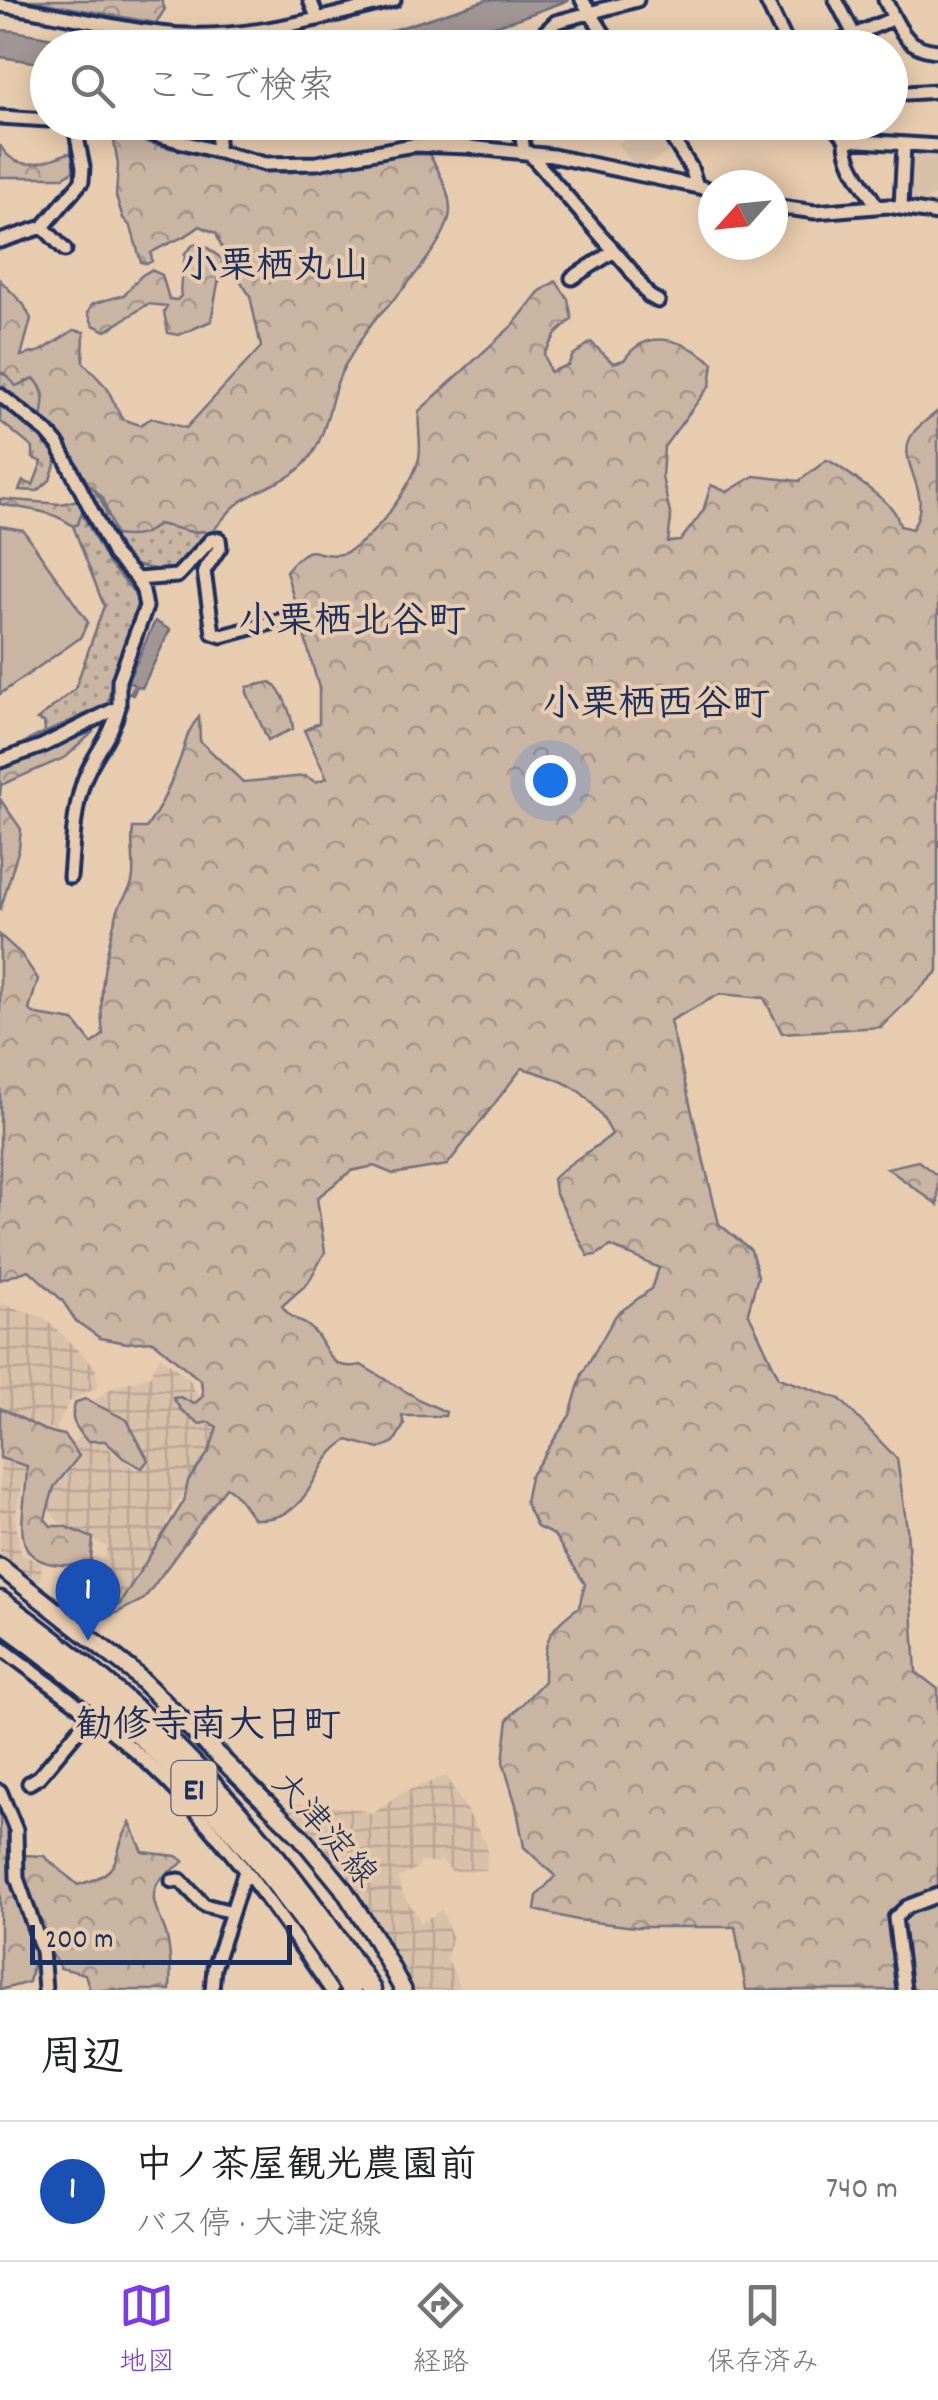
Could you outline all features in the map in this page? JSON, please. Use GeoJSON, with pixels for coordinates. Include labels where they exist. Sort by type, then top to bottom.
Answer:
{"type":"FeatureCollection","features":[{"type":"Feature","properties":{"kind":"highway","name":"E1"},"geometry":{"type":"LineString","coordinates":[[0,1601],[103,1679],[216,1785],[289,1871],[371,1990]]}},
{"type":"Feature","properties":{"kind":"highway","name":"E1"},"geometry":{"type":"LineString","coordinates":[[0,1621],[92,1691],[202,1796],[275,1882],[351,1990]]}},
{"type":"Feature","properties":{"kind":"main road","name":"大津淀線"},"geometry":{"type":"LineString","coordinates":[[0,1567],[98,1649],[301,1837],[342,1887],[403,1990]]}},
{"type":"Feature","properties":{"kind":"street"},"geometry":{"type":"LineString","coordinates":[[310,0],[318,19]]}},
{"type":"Feature","properties":{"kind":"street"},"geometry":{"type":"LineString","coordinates":[[255,30],[394,0]]}},
{"type":"Feature","properties":{"kind":"street"},"geometry":{"type":"LineString","coordinates":[[547,30],[587,8],[637,0]]}},
{"type":"Feature","properties":{"kind":"street"},"geometry":{"type":"LineString","coordinates":[[766,0],[781,30]]}},
{"type":"Feature","properties":{"kind":"street"},"geometry":{"type":"LineString","coordinates":[[836,0],[852,30]]}},
{"type":"Feature","properties":{"kind":"street"},"geometry":{"type":"LineString","coordinates":[[885,0],[902,30]]}},
{"type":"Feature","properties":{"kind":"street"},"geometry":{"type":"LineString","coordinates":[[0,6],[16,4],[143,30]]}},
{"type":"Feature","properties":{"kind":"street"},"geometry":{"type":"LineString","coordinates":[[587,8],[601,30]]}},
{"type":"Feature","properties":{"kind":"street"},"geometry":{"type":"LineString","coordinates":[[864,30],[894,18]]}},
{"type":"Feature","properties":{"kind":"street"},"geometry":{"type":"LineString","coordinates":[[908,38],[922,50],[938,51]]}},
{"type":"Feature","properties":{"kind":"street"},"geometry":{"type":"LineString","coordinates":[[908,93],[938,91]]}},
{"type":"Feature","properties":{"kind":"street"},"geometry":{"type":"LineString","coordinates":[[0,117],[30,119]]}},
{"type":"Feature","properties":{"kind":"street"},"geometry":{"type":"LineString","coordinates":[[0,241],[43,227],[82,180],[78,140]]}},
{"type":"Feature","properties":{"kind":"street"},"geometry":{"type":"LineString","coordinates":[[178,140],[264,164],[288,166],[413,146],[526,152],[697,186],[673,140]]}},
{"type":"Feature","properties":{"kind":"street"},"geometry":{"type":"LineString","coordinates":[[217,140],[217,150]]}},
{"type":"Feature","properties":{"kind":"street"},"geometry":{"type":"LineString","coordinates":[[523,140],[526,152],[614,250],[649,296],[658,301]]}},
{"type":"Feature","properties":{"kind":"street"},"geometry":{"type":"LineString","coordinates":[[876,205],[854,168],[846,140],[938,146]]}},
{"type":"Feature","properties":{"kind":"street"},"geometry":{"type":"LineString","coordinates":[[901,207],[904,145]]}},
{"type":"Feature","properties":{"kind":"street"},"geometry":{"type":"LineString","coordinates":[[788,208],[815,212],[876,205],[938,214]]}},
{"type":"Feature","properties":{"kind":"street"},"geometry":{"type":"LineString","coordinates":[[43,227],[64,250]]}},
{"type":"Feature","properties":{"kind":"street"},"geometry":{"type":"LineString","coordinates":[[572,278],[614,250]]}},
{"type":"Feature","properties":{"kind":"street"},"geometry":{"type":"LineString","coordinates":[[0,395],[59,446],[114,556],[138,579],[146,607],[119,680],[119,707],[113,732],[86,776],[77,804],[70,877]]}},
{"type":"Feature","properties":{"kind":"street"},"geometry":{"type":"LineString","coordinates":[[138,579],[178,576],[210,540],[219,539],[220,548],[204,571],[213,633],[222,636],[282,620]]}},
{"type":"Feature","properties":{"kind":"street"},"geometry":{"type":"LineString","coordinates":[[0,761],[42,746],[119,707]]}},
{"type":"Feature","properties":{"kind":"street"},"geometry":{"type":"LineString","coordinates":[[3,1654],[65,1690],[165,1779],[283,1920],[331,1990]]}},
{"type":"Feature","properties":{"kind":"street"},"geometry":{"type":"LineString","coordinates":[[29,1783],[39,1778],[90,1716]]}},
{"type":"Feature","properties":{"kind":"street"},"geometry":{"type":"LineString","coordinates":[[0,1791],[16,1830],[17,1878],[42,1950],[46,1990]]}},
{"type":"Feature","properties":{"kind":"street"},"geometry":{"type":"LineString","coordinates":[[212,1990],[214,1968],[244,1871]]}},
{"type":"Feature","properties":{"kind":"street"},"geometry":{"type":"LineString","coordinates":[[172,1881],[180,1880],[204,1905],[232,1912]]}},
{"type":"Feature","properties":{"kind":"street"},"geometry":{"type":"LineString","coordinates":[[904,1990],[895,1918],[938,1895]]}},
{"type":"Feature","properties":{"kind":"shaded area"},"geometry":{"type":"Polygon","coordinates":[[[486,0],[569,0],[480,30],[393,30],[486,0]]]}},
{"type":"Feature","properties":{"kind":"shaded area"},"geometry":{"type":"Polygon","coordinates":[[[0,30],[30,34],[30,61],[0,57],[0,30]]]}},
{"type":"Feature","properties":{"kind":"shaded area"},"geometry":{"type":"Polygon","coordinates":[[[665,140],[672,151],[636,169],[618,143],[665,140]]]}},
{"type":"Feature","properties":{"kind":"shaded area"},"geometry":{"type":"Polygon","coordinates":[[[914,151],[938,153],[938,193],[917,205],[909,204],[909,156],[914,151]]]}},
{"type":"Feature","properties":{"kind":"shaded area"},"geometry":{"type":"Polygon","coordinates":[[[155,621],[170,630],[142,688],[137,686],[133,695],[130,694],[134,685],[128,681],[155,621]]]}},
{"type":"Feature","properties":{"kind":"shaded area"},"geometry":{"type":"Polygon","coordinates":[[[0,1303],[45,1318],[95,1367],[98,1386],[69,1402],[56,1430],[0,1414],[0,1303]]]}},
{"type":"Feature","properties":{"kind":"shaded area"},"geometry":{"type":"Polygon","coordinates":[[[160,1356],[190,1380],[207,1417],[220,1427],[220,1440],[173,1508],[131,1597],[106,1607],[96,1586],[84,1573],[83,1555],[104,1559],[107,1547],[58,1522],[45,1503],[58,1454],[80,1437],[99,1437],[137,1471],[139,1454],[83,1409],[113,1387],[150,1376],[160,1356]]]}},
{"type":"Feature","properties":{"kind":"shaded area"},"geometry":{"type":"Polygon","coordinates":[[[0,1456],[28,1464],[15,1517],[21,1554],[42,1564],[40,1581],[0,1556],[0,1456]]]}},
{"type":"Feature","properties":{"kind":"shaded area"},"geometry":{"type":"Polygon","coordinates":[[[446,1776],[487,1845],[487,1870],[452,1871],[441,1860],[421,1862],[418,1868],[397,1878],[421,1922],[442,1910],[452,1936],[447,1959],[461,1990],[415,1990],[361,1893],[284,1802],[359,1809],[372,1814],[399,1794],[446,1776]]]}},
{"type":"Feature","properties":{"kind":"green space"},"geometry":{"type":"Polygon","coordinates":[[[28,0],[161,0],[165,9],[156,23],[28,0]]]}},
{"type":"Feature","properties":{"kind":"green space"},"geometry":{"type":"Polygon","coordinates":[[[137,140],[260,170],[288,173],[379,156],[429,154],[445,185],[450,210],[445,230],[429,257],[373,321],[347,362],[315,450],[300,469],[235,506],[209,535],[158,524],[138,535],[115,535],[103,498],[87,482],[54,433],[41,422],[44,399],[39,384],[34,378],[16,386],[0,373],[0,280],[24,305],[31,319],[21,356],[41,351],[74,330],[84,332],[83,362],[107,388],[122,419],[140,425],[152,418],[186,428],[261,347],[250,296],[225,256],[216,233],[200,226],[151,253],[152,261],[141,262],[131,227],[123,218],[116,196],[118,165],[114,141],[137,140]]]}},
{"type":"Feature","properties":{"kind":"green space"},"geometry":{"type":"Polygon","coordinates":[[[0,145],[22,163],[40,163],[68,153],[73,156],[73,171],[64,177],[0,177],[0,145]]]}},
{"type":"Feature","properties":{"kind":"green space"},"geometry":{"type":"Polygon","coordinates":[[[194,244],[205,246],[222,259],[224,274],[218,283],[211,321],[179,335],[168,333],[164,312],[167,306],[148,304],[106,331],[93,325],[88,313],[92,304],[124,295],[151,270],[162,275],[169,299],[177,300],[181,296],[185,253],[194,244]]]}},
{"type":"Feature","properties":{"kind":"green space"},"geometry":{"type":"Polygon","coordinates":[[[556,281],[568,299],[572,319],[556,334],[544,354],[550,372],[568,365],[573,355],[591,342],[613,363],[624,360],[644,343],[667,340],[691,348],[713,363],[710,385],[664,447],[662,477],[671,518],[668,542],[680,541],[703,511],[711,485],[727,492],[754,476],[799,481],[827,460],[889,505],[900,526],[912,529],[920,501],[908,443],[916,429],[938,411],[938,971],[881,1027],[782,1033],[764,998],[720,994],[670,1021],[719,1224],[751,1250],[758,1276],[748,1312],[779,1378],[840,1399],[897,1459],[907,1528],[916,1672],[938,1689],[938,1990],[746,1990],[735,1927],[635,1927],[535,1910],[537,1896],[555,1876],[524,1847],[503,1762],[508,1719],[544,1681],[549,1638],[579,1607],[585,1584],[554,1535],[537,1527],[525,1502],[530,1477],[570,1415],[582,1374],[616,1315],[651,1289],[659,1268],[611,1246],[588,1256],[555,1192],[553,1179],[612,1134],[594,1106],[576,1089],[522,1068],[447,1165],[393,1174],[374,1166],[351,1171],[317,1198],[325,1252],[308,1283],[282,1306],[314,1332],[333,1360],[349,1366],[361,1365],[446,1412],[445,1416],[402,1416],[404,1425],[394,1442],[379,1449],[348,1440],[325,1462],[300,1501],[274,1517],[254,1519],[226,1487],[144,1599],[108,1617],[97,1612],[100,1599],[109,1607],[119,1605],[184,1501],[188,1481],[209,1452],[217,1427],[209,1422],[200,1424],[181,1410],[173,1398],[194,1404],[203,1396],[201,1381],[153,1341],[127,1343],[100,1338],[76,1321],[62,1300],[29,1270],[0,1280],[0,935],[21,954],[38,979],[29,1010],[74,1021],[92,1044],[103,1035],[104,972],[118,910],[132,882],[133,828],[146,828],[156,812],[199,717],[200,741],[243,782],[305,776],[316,782],[327,778],[304,730],[319,723],[319,688],[286,571],[309,551],[332,555],[352,549],[376,528],[415,470],[420,452],[419,411],[513,325],[539,292],[556,281]]]}},
{"type":"Feature","properties":{"kind":"green space"},"geometry":{"type":"Polygon","coordinates":[[[0,373],[24,382],[34,378],[44,399],[41,422],[0,388],[0,373]]]}},
{"type":"Feature","properties":{"kind":"green space"},"geometry":{"type":"Polygon","coordinates":[[[0,402],[40,434],[58,455],[50,480],[38,491],[19,490],[23,481],[33,485],[42,462],[33,458],[33,448],[0,421],[0,402]]]}},
{"type":"Feature","properties":{"kind":"green space"},"geometry":{"type":"Polygon","coordinates":[[[70,455],[96,492],[107,516],[172,525],[209,535],[186,561],[173,568],[155,569],[127,561],[70,455]]]}},
{"type":"Feature","properties":{"kind":"green space"},"geometry":{"type":"Polygon","coordinates":[[[0,499],[61,504],[78,500],[83,509],[78,524],[73,526],[47,513],[0,504],[0,499]]]}},
{"type":"Feature","properties":{"kind":"green space"},"geometry":{"type":"Polygon","coordinates":[[[81,512],[108,563],[138,601],[108,703],[5,752],[45,732],[44,722],[37,720],[75,689],[104,606],[73,526],[78,524],[81,512]]]}},
{"type":"Feature","properties":{"kind":"green space"},"geometry":{"type":"Polygon","coordinates":[[[0,526],[23,530],[88,622],[80,638],[0,694],[0,526]]]}},
{"type":"Feature","properties":{"kind":"green space"},"geometry":{"type":"Polygon","coordinates":[[[271,682],[286,704],[293,729],[268,740],[247,687],[271,682]]]}},
{"type":"Feature","properties":{"kind":"green space"},"geometry":{"type":"Polygon","coordinates":[[[94,731],[66,757],[1,785],[0,796],[0,769],[94,731]]]}},
{"type":"Feature","properties":{"kind":"green space"},"geometry":{"type":"Polygon","coordinates":[[[0,799],[21,829],[0,911],[0,799]]]}},
{"type":"Feature","properties":{"kind":"green space"},"geometry":{"type":"Polygon","coordinates":[[[918,1161],[938,1176],[938,1205],[887,1168],[918,1161]]]}},
{"type":"Feature","properties":{"kind":"green space"},"geometry":{"type":"Polygon","coordinates":[[[85,1399],[127,1420],[148,1460],[142,1468],[123,1458],[105,1441],[87,1441],[73,1419],[76,1402],[85,1399]]]}},
{"type":"Feature","properties":{"kind":"green space"},"geometry":{"type":"Polygon","coordinates":[[[0,1408],[64,1435],[79,1456],[54,1487],[45,1519],[51,1526],[64,1526],[93,1538],[86,1582],[75,1565],[51,1564],[36,1558],[27,1548],[22,1520],[27,1466],[0,1458],[0,1408]]]}},
{"type":"Feature","properties":{"kind":"green space"},"geometry":{"type":"Polygon","coordinates":[[[0,1786],[7,1796],[13,1846],[23,1855],[44,1856],[78,1885],[110,1869],[130,1823],[143,1852],[176,1856],[184,1861],[161,1878],[154,1894],[169,1947],[170,1990],[90,1990],[85,1974],[60,1968],[35,1926],[36,1952],[29,1982],[0,1990],[0,1786]]]}},
{"type":"Feature","properties":{"kind":"waterway"},"geometry":{"type":"LineString","coordinates":[[0,1556],[85,1619]]}},
{"type":"Feature","properties":{"kind":"waterway"},"geometry":{"type":"LineString","coordinates":[[122,1650],[149,1675]]}},
{"type":"Feature","properties":{"kind":"waterway"},"geometry":{"type":"LineString","coordinates":[[189,1712],[222,1741],[234,1758]]}},
{"type":"Feature","properties":{"kind":"tunnel"},"geometry":{"type":"LineString","coordinates":[[67,1687],[94,1654]]}},
{"type":"Feature","properties":{"kind":"place","name":"中ノ茶屋観光農園前"},"geometry":{"type":"Point","coordinates":[88,1641]}},
{"type":"Feature","properties":{"kind":"district","name":"小栗栖丸山"},"geometry":{"type":"Point","coordinates":[275,264]}},
{"type":"Feature","properties":{"kind":"district","name":"小栗栖北谷町"},"geometry":{"type":"Point","coordinates":[352,619]}},
{"type":"Feature","properties":{"kind":"district","name":"小栗栖西谷町"},"geometry":{"type":"Point","coordinates":[656,702]}},
{"type":"Feature","properties":{"kind":"district","name":"勧修寺南大日町"},"geometry":{"type":"Point","coordinates":[208,1723]}}]}
